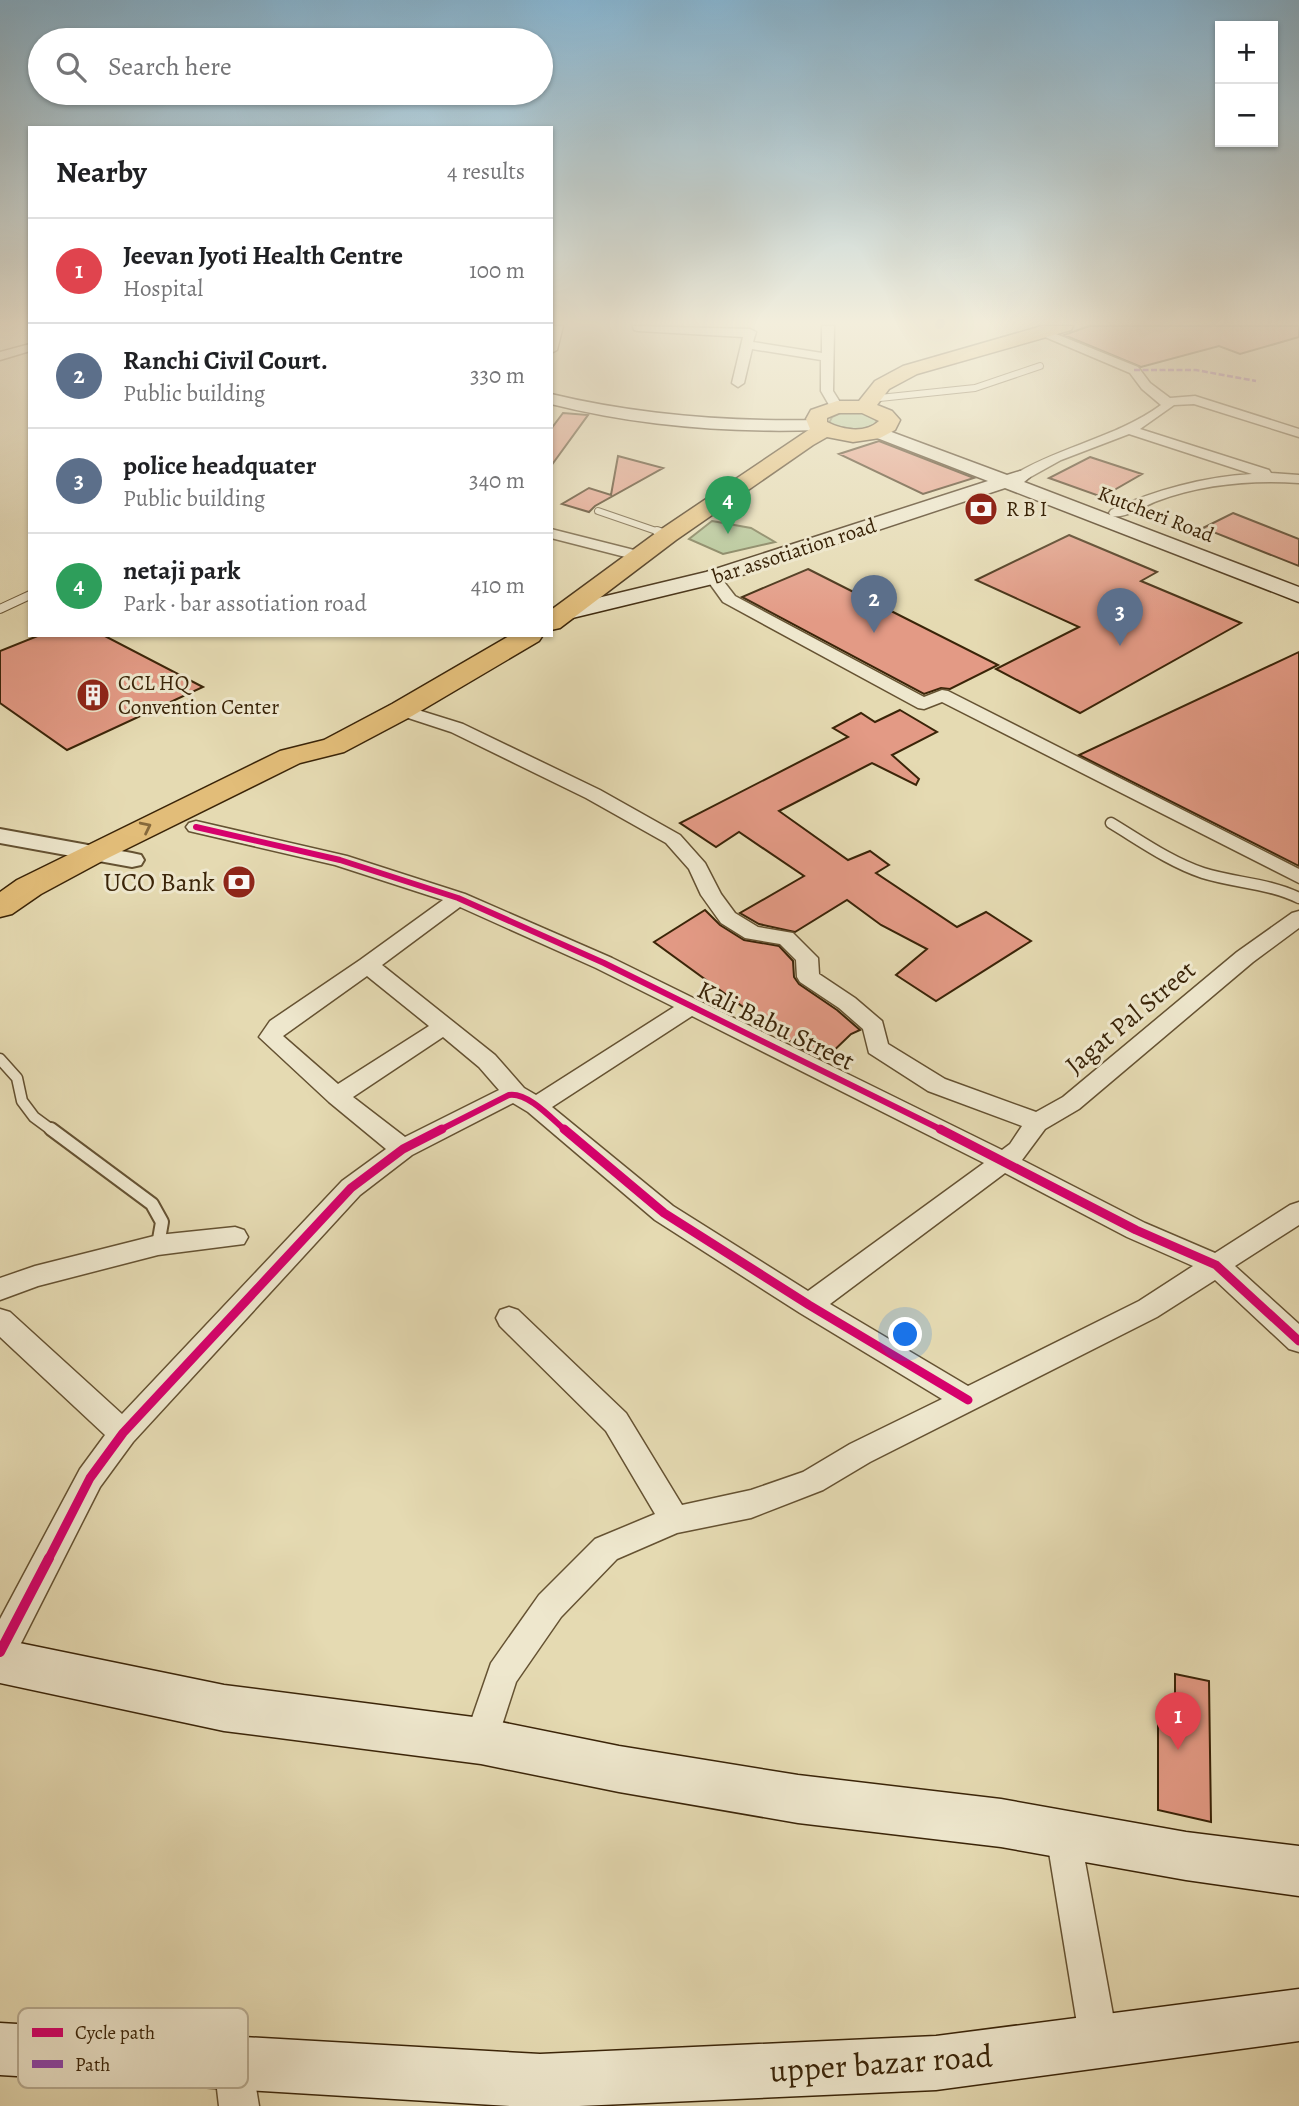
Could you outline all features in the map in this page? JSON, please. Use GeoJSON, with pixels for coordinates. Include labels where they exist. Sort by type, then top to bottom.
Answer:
{"type":"FeatureCollection","features":[{"type":"Feature","properties":{"kind":"main road"},"geometry":{"type":"LineString","coordinates":[[739,424],[790,433],[817,431],[852,435],[883,429],[887,424]]}},
{"type":"Feature","properties":{"kind":"main road"},"geometry":{"type":"LineString","coordinates":[[816,424],[817,431]]}},
{"type":"Feature","properties":{"kind":"main road","name":"Kutcheri Road"},"geometry":{"type":"LineString","coordinates":[[883,429],[1015,479],[1299,595]]}},
{"type":"Feature","properties":{"kind":"main road"},"geometry":{"type":"LineString","coordinates":[[558,617],[668,535],[817,431]]}},
{"type":"Feature","properties":{"kind":"main road"},"geometry":{"type":"LineString","coordinates":[[1015,479],[1116,513],[1299,586]]}},
{"type":"Feature","properties":{"kind":"main road","name":"bar assotiation road"},"geometry":{"type":"LineString","coordinates":[[558,617],[713,577],[1015,479]]}},
{"type":"Feature","properties":{"kind":"main road"},"geometry":{"type":"LineString","coordinates":[[0,907],[29,887],[95,852],[290,757],[334,747],[527,637]]}},
{"type":"Feature","properties":{"kind":"main road"},"geometry":{"type":"LineString","coordinates":[[0,935],[52,900],[318,768],[334,747]]}},
{"type":"Feature","properties":{"kind":"main road"},"geometry":{"type":"LineString","coordinates":[[0,1661],[224,1708],[481,1741],[618,1769],[798,1799],[1002,1823],[1186,1856],[1299,1871]]}},
{"type":"Feature","properties":{"kind":"main road","name":"upper bazar road"},"geometry":{"type":"LineString","coordinates":[[248,2084],[540,2081],[936,2063],[1299,2015]]}},
{"type":"Feature","properties":{"kind":"main road","name":"upper bazar road"},"geometry":{"type":"LineString","coordinates":[[0,2049],[18,2052]]}},
{"type":"Feature","properties":{"kind":"street"},"geometry":{"type":"LineString","coordinates":[[1015,479],[1039,465],[1140,424]]}},
{"type":"Feature","properties":{"kind":"street"},"geometry":{"type":"LineString","coordinates":[[1272,424],[1299,433]]}},
{"type":"Feature","properties":{"kind":"street"},"geometry":{"type":"LineString","coordinates":[[1130,430],[1278,477],[1299,480]]}},
{"type":"Feature","properties":{"kind":"street"},"geometry":{"type":"LineString","coordinates":[[1116,513],[1159,493],[1181,487],[1227,480],[1278,477]]}},
{"type":"Feature","properties":{"kind":"street"},"geometry":{"type":"LineString","coordinates":[[553,534],[640,556]]}},
{"type":"Feature","properties":{"kind":"street"},"geometry":{"type":"LineString","coordinates":[[713,577],[729,599],[924,704],[943,695],[1299,877]]}},
{"type":"Feature","properties":{"kind":"street"},"geometry":{"type":"LineString","coordinates":[[402,710],[457,728],[593,794],[673,839],[698,867],[710,895],[728,918],[752,933],[786,938],[807,958],[808,977],[874,1026],[877,1047],[893,1060],[947,1089],[988,1101],[1037,1123]]}},
{"type":"Feature","properties":{"kind":"street","name":"Kali Babu Street"},"geometry":{"type":"LineString","coordinates":[[196,827],[340,860],[458,898],[604,963],[1002,1160],[1136,1230],[1216,1265],[1299,1341]]}},
{"type":"Feature","properties":{"kind":"street"},"geometry":{"type":"LineString","coordinates":[[0,836],[132,860]]}},
{"type":"Feature","properties":{"kind":"street"},"geometry":{"type":"LineString","coordinates":[[403,1149],[272,1041],[271,1032],[458,898]]}},
{"type":"Feature","properties":{"kind":"street","name":"Jagat Pal Street"},"geometry":{"type":"LineString","coordinates":[[809,1305],[1019,1150],[1037,1123],[1071,1103],[1245,957],[1299,918]]}},
{"type":"Feature","properties":{"kind":"street"},"geometry":{"type":"LineString","coordinates":[[368,965],[487,1061],[526,1100],[664,1213],[809,1305],[968,1400]]}},
{"type":"Feature","properties":{"kind":"street"},"geometry":{"type":"LineString","coordinates":[[0,1652],[90,1478],[123,1433],[351,1188],[403,1149],[498,1100],[526,1100],[689,1007]]}},
{"type":"Feature","properties":{"kind":"street"},"geometry":{"type":"LineString","coordinates":[[337,1096],[444,1026]]}},
{"type":"Feature","properties":{"kind":"street"},"geometry":{"type":"LineString","coordinates":[[481,1741],[502,1674],[551,1606],[606,1549],[675,1520],[751,1504],[813,1481],[859,1453],[1148,1309],[1261,1239],[1299,1212]]}},
{"type":"Feature","properties":{"kind":"street"},"geometry":{"type":"LineString","coordinates":[[0,1289],[35,1276],[158,1245],[235,1237]]}},
{"type":"Feature","properties":{"kind":"street"},"geometry":{"type":"LineString","coordinates":[[509,1318],[617,1422],[675,1520]]}},
{"type":"Feature","properties":{"kind":"street"},"geometry":{"type":"LineString","coordinates":[[0,1320],[123,1433]]}},
{"type":"Feature","properties":{"kind":"street"},"geometry":{"type":"LineString","coordinates":[[1063,1834],[1099,2042]]}},
{"type":"Feature","properties":{"kind":"lane"},"geometry":{"type":"LineString","coordinates":[[598,511],[668,535]]}},
{"type":"Feature","properties":{"kind":"lane"},"geometry":{"type":"LineString","coordinates":[[0,610],[28,596]]}},
{"type":"Feature","properties":{"kind":"lane"},"geometry":{"type":"LineString","coordinates":[[1111,823],[1151,849],[1202,872],[1256,881],[1282,888],[1299,898]]}},
{"type":"Feature","properties":{"kind":"lane"},"geometry":{"type":"LineString","coordinates":[[0,1059],[17,1078],[23,1101],[34,1117],[152,1204],[162,1222],[158,1245]]}},
{"type":"Feature","properties":{"kind":"green space"},"geometry":{"type":"Polygon","coordinates":[[[828,424],[876,424],[860,430],[828,424]]]}},
{"type":"Feature","properties":{"kind":"green space"},"geometry":{"type":"Polygon","coordinates":[[[712,521],[751,528],[775,542],[723,554],[689,539],[712,521]]]}},
{"type":"Feature","properties":{"kind":"building"},"geometry":{"type":"Polygon","coordinates":[[[581,424],[553,463],[553,426],[581,424]]]}},
{"type":"Feature","properties":{"kind":"building"},"geometry":{"type":"Polygon","coordinates":[[[879,441],[974,478],[923,494],[839,454],[879,441]]]}},
{"type":"Feature","properties":{"kind":"building"},"geometry":{"type":"Polygon","coordinates":[[[618,456],[663,468],[589,512],[562,504],[589,488],[611,495],[618,456]]]}},
{"type":"Feature","properties":{"kind":"building"},"geometry":{"type":"Polygon","coordinates":[[[1090,457],[1142,474],[1102,497],[1049,478],[1090,457]]]}},
{"type":"Feature","properties":{"kind":"building"},"geometry":{"type":"Polygon","coordinates":[[[1233,513],[1299,539],[1299,566],[1203,528],[1233,513]]]}},
{"type":"Feature","properties":{"kind":"building"},"geometry":{"type":"Polygon","coordinates":[[[1069,535],[1157,572],[1141,581],[1241,623],[1080,713],[996,669],[1079,627],[976,580],[1069,535]]]}},
{"type":"Feature","properties":{"kind":"building"},"geometry":{"type":"Polygon","coordinates":[[[808,569],[998,665],[950,689],[941,688],[924,694],[742,597],[808,569]]]}},
{"type":"Feature","properties":{"kind":"building","name":"CCL HQ Convention Center"},"geometry":{"type":"Polygon","coordinates":[[[35,637],[107,637],[203,687],[67,750],[0,703],[0,651],[35,637]]]}},
{"type":"Feature","properties":{"kind":"building"},"geometry":{"type":"Polygon","coordinates":[[[1299,652],[1299,866],[1079,755],[1299,652]]]}},
{"type":"Feature","properties":{"kind":"building"},"geometry":{"type":"Polygon","coordinates":[[[900,710],[937,732],[892,755],[919,779],[916,785],[872,763],[779,811],[848,860],[870,851],[889,865],[876,873],[957,927],[986,912],[1031,941],[936,1001],[896,975],[927,949],[881,925],[847,900],[795,932],[759,924],[740,913],[804,876],[739,832],[716,847],[680,823],[848,737],[833,728],[861,713],[875,722],[900,710]]]}},
{"type":"Feature","properties":{"kind":"building"},"geometry":{"type":"Polygon","coordinates":[[[705,910],[720,925],[744,940],[779,946],[793,961],[794,977],[799,984],[837,1010],[860,1030],[851,1034],[824,1060],[798,1047],[654,942],[705,910]]]}},
{"type":"Feature","properties":{"kind":"building"},"geometry":{"type":"Polygon","coordinates":[[[1175,1674],[1209,1681],[1211,1822],[1158,1810],[1158,1715],[1165,1717],[1165,1707],[1175,1710],[1175,1674]]]}},
{"type":"Feature","properties":{"kind":"cycle path"},"geometry":{"type":"LineString","coordinates":[[196,827],[381,872],[458,898],[604,963],[950,1134],[1136,1230],[1216,1265],[1299,1341]]}},
{"type":"Feature","properties":{"kind":"cycle path"},"geometry":{"type":"LineString","coordinates":[[0,1652],[90,1478],[123,1433],[351,1188],[403,1149],[509,1095],[516,1094],[536,1106],[664,1213],[809,1305],[968,1400]]}},
{"type":"Feature","properties":{"kind":"place","name":"R B I"},"geometry":{"type":"Point","coordinates":[981,509]}},
{"type":"Feature","properties":{"kind":"place","name":"netaji park"},"geometry":{"type":"Point","coordinates":[728,534]}},
{"type":"Feature","properties":{"kind":"place","name":"Ranchi Civil Court."},"geometry":{"type":"Point","coordinates":[874,633]}},
{"type":"Feature","properties":{"kind":"place","name":"police headquater"},"geometry":{"type":"Point","coordinates":[1120,646]}},
{"type":"Feature","properties":{"kind":"place","name":"CCL HQ Convention Center"},"geometry":{"type":"Point","coordinates":[93,695]}},
{"type":"Feature","properties":{"kind":"place","name":"UCO Bank"},"geometry":{"type":"Point","coordinates":[239,882]}},
{"type":"Feature","properties":{"kind":"place","name":"Jeevan Jyoti Health Centre"},"geometry":{"type":"Point","coordinates":[1178,1750]}}]}
